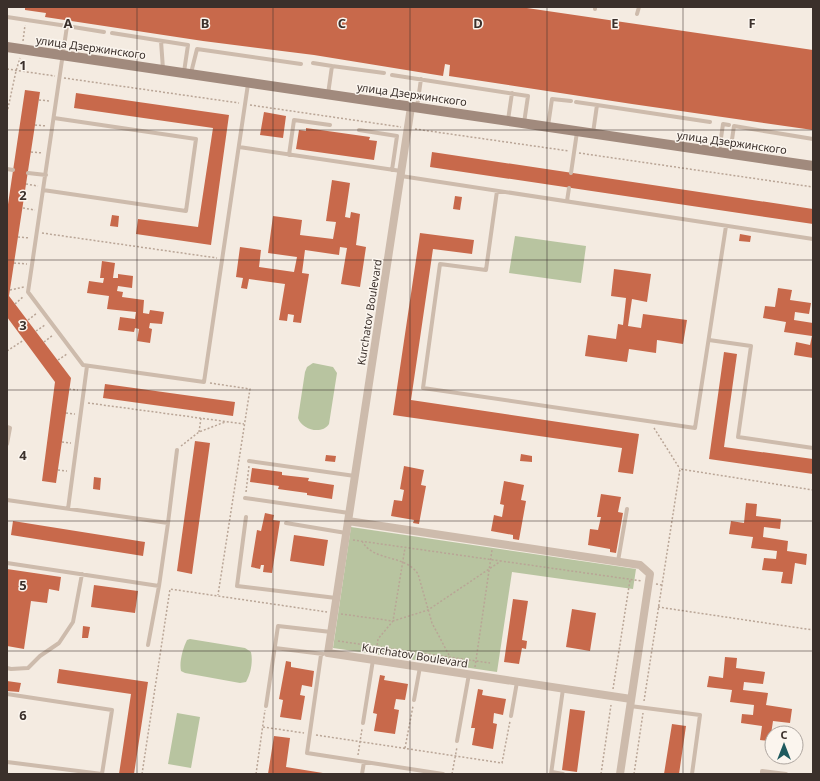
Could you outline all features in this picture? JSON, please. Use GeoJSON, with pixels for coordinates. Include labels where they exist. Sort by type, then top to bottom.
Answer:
{"type":"FeatureCollection","features":[{"type":"Feature","properties":{"kind":"main road","name":"улица Дзержинского"},"geometry":{"type":"LineString","coordinates":[[7,47],[813,165]]}},
{"type":"Feature","properties":{"kind":"street","name":"Kurchatov Boulevard"},"geometry":{"type":"LineString","coordinates":[[414,107],[401,174],[334,613],[330,636],[324,654],[374,660],[612,696],[631,702]]}},
{"type":"Feature","properties":{"kind":"street"},"geometry":{"type":"LineString","coordinates":[[348,517],[640,565],[650,574],[620,774]]}},
{"type":"Feature","properties":{"kind":"lane"},"geometry":{"type":"LineString","coordinates":[[637,14],[639,7]]}},
{"type":"Feature","properties":{"kind":"lane"},"geometry":{"type":"LineString","coordinates":[[7,17],[104,32]]}},
{"type":"Feature","properties":{"kind":"lane"},"geometry":{"type":"LineString","coordinates":[[67,26],[28,292],[83,365],[204,382],[249,82]]}},
{"type":"Feature","properties":{"kind":"lane"},"geometry":{"type":"LineString","coordinates":[[112,33],[188,45],[188,73]]}},
{"type":"Feature","properties":{"kind":"lane"},"geometry":{"type":"LineString","coordinates":[[161,41],[163,70]]}},
{"type":"Feature","properties":{"kind":"lane"},"geometry":{"type":"LineString","coordinates":[[188,73],[197,49],[300,64]]}},
{"type":"Feature","properties":{"kind":"lane"},"geometry":{"type":"LineString","coordinates":[[313,63],[384,73]]}},
{"type":"Feature","properties":{"kind":"lane"},"geometry":{"type":"LineString","coordinates":[[328,94],[332,66]]}},
{"type":"Feature","properties":{"kind":"lane"},"geometry":{"type":"LineString","coordinates":[[392,75],[528,96],[524,123]]}},
{"type":"Feature","properties":{"kind":"lane"},"geometry":{"type":"LineString","coordinates":[[414,107],[421,79]]}},
{"type":"Feature","properties":{"kind":"lane"},"geometry":{"type":"LineString","coordinates":[[508,121],[512,93]]}},
{"type":"Feature","properties":{"kind":"lane"},"geometry":{"type":"LineString","coordinates":[[548,127],[552,98],[571,101]]}},
{"type":"Feature","properties":{"kind":"lane"},"geometry":{"type":"LineString","coordinates":[[576,102],[710,122]]}},
{"type":"Feature","properties":{"kind":"lane"},"geometry":{"type":"LineString","coordinates":[[593,134],[598,105]]}},
{"type":"Feature","properties":{"kind":"lane"},"geometry":{"type":"LineString","coordinates":[[44,189],[186,211],[196,139],[54,118]]}},
{"type":"Feature","properties":{"kind":"lane"},"geometry":{"type":"LineString","coordinates":[[289,155],[294,120],[330,125]]}},
{"type":"Feature","properties":{"kind":"lane"},"geometry":{"type":"LineString","coordinates":[[719,152],[721,124],[729,125]]}},
{"type":"Feature","properties":{"kind":"lane"},"geometry":{"type":"LineString","coordinates":[[730,154],[734,126],[813,139]]}},
{"type":"Feature","properties":{"kind":"lane"},"geometry":{"type":"LineString","coordinates":[[359,130],[398,136],[392,170]]}},
{"type":"Feature","properties":{"kind":"lane"},"geometry":{"type":"LineString","coordinates":[[571,173],[577,131]]}},
{"type":"Feature","properties":{"kind":"lane"},"geometry":{"type":"LineString","coordinates":[[239,147],[392,170],[401,174],[497,191],[813,239]]}},
{"type":"Feature","properties":{"kind":"lane"},"geometry":{"type":"LineString","coordinates":[[7,169],[13,170]]}},
{"type":"Feature","properties":{"kind":"lane"},"geometry":{"type":"LineString","coordinates":[[28,173],[46,175]]}},
{"type":"Feature","properties":{"kind":"lane"},"geometry":{"type":"LineString","coordinates":[[568,201],[569,188]]}},
{"type":"Feature","properties":{"kind":"lane"},"geometry":{"type":"LineString","coordinates":[[497,191],[486,270],[440,264],[423,388],[695,428],[726,226]]}},
{"type":"Feature","properties":{"kind":"lane"},"geometry":{"type":"LineString","coordinates":[[709,340],[751,346],[738,437],[813,448]]}},
{"type":"Feature","properties":{"kind":"lane"},"geometry":{"type":"LineString","coordinates":[[68,510],[87,366]]}},
{"type":"Feature","properties":{"kind":"lane"},"geometry":{"type":"LineString","coordinates":[[7,427],[10,428],[7,444]]}},
{"type":"Feature","properties":{"kind":"lane"},"geometry":{"type":"LineString","coordinates":[[148,645],[159,586],[177,450]]}},
{"type":"Feature","properties":{"kind":"lane"},"geometry":{"type":"LineString","coordinates":[[249,461],[355,476]]}},
{"type":"Feature","properties":{"kind":"lane"},"geometry":{"type":"LineString","coordinates":[[245,498],[348,517]]}},
{"type":"Feature","properties":{"kind":"lane"},"geometry":{"type":"LineString","coordinates":[[7,500],[68,510],[168,523]]}},
{"type":"Feature","properties":{"kind":"lane"},"geometry":{"type":"LineString","coordinates":[[618,561],[627,508]]}},
{"type":"Feature","properties":{"kind":"lane"},"geometry":{"type":"LineString","coordinates":[[246,517],[238,586],[336,598]]}},
{"type":"Feature","properties":{"kind":"lane"},"geometry":{"type":"LineString","coordinates":[[286,523],[346,536]]}},
{"type":"Feature","properties":{"kind":"lane"},"geometry":{"type":"LineString","coordinates":[[7,563],[159,586]]}},
{"type":"Feature","properties":{"kind":"lane"},"geometry":{"type":"LineString","coordinates":[[7,668],[28,668],[40,656],[59,643],[73,622],[82,574]]}},
{"type":"Feature","properties":{"kind":"lane"},"geometry":{"type":"LineString","coordinates":[[266,706],[278,626],[330,636]]}},
{"type":"Feature","properties":{"kind":"lane"},"geometry":{"type":"LineString","coordinates":[[275,648],[324,654],[307,753],[443,774]]}},
{"type":"Feature","properties":{"kind":"lane"},"geometry":{"type":"LineString","coordinates":[[363,723],[374,660]]}},
{"type":"Feature","properties":{"kind":"lane"},"geometry":{"type":"LineString","coordinates":[[414,700],[420,667]]}},
{"type":"Feature","properties":{"kind":"lane"},"geometry":{"type":"LineString","coordinates":[[457,741],[471,675]]}},
{"type":"Feature","properties":{"kind":"lane"},"geometry":{"type":"LineString","coordinates":[[511,716],[516,682]]}},
{"type":"Feature","properties":{"kind":"lane"},"geometry":{"type":"LineString","coordinates":[[563,689],[552,773],[563,774]]}},
{"type":"Feature","properties":{"kind":"lane"},"geometry":{"type":"LineString","coordinates":[[7,694],[112,710],[102,774],[7,762]]}},
{"type":"Feature","properties":{"kind":"lane"},"geometry":{"type":"LineString","coordinates":[[631,702],[643,708],[700,715],[692,774]]}},
{"type":"Feature","properties":{"kind":"lane"},"geometry":{"type":"LineString","coordinates":[[362,774],[364,762]]}},
{"type":"Feature","properties":{"kind":"lane"},"geometry":{"type":"LineString","coordinates":[[762,774],[762,771],[786,774]]}},
{"type":"Feature","properties":{"kind":"path"},"geometry":{"type":"LineString","coordinates":[[7,113],[22,49],[26,20]]}},
{"type":"Feature","properties":{"kind":"path"},"geometry":{"type":"LineString","coordinates":[[38,100],[56,102]]}},
{"type":"Feature","properties":{"kind":"path"},"geometry":{"type":"LineString","coordinates":[[35,125],[53,127]]}},
{"type":"Feature","properties":{"kind":"path"},"geometry":{"type":"LineString","coordinates":[[31,152],[49,154]]}},
{"type":"Feature","properties":{"kind":"path"},"geometry":{"type":"LineString","coordinates":[[26,184],[44,189]]}},
{"type":"Feature","properties":{"kind":"path"},"geometry":{"type":"LineString","coordinates":[[22,208],[40,210]]}},
{"type":"Feature","properties":{"kind":"path"},"geometry":{"type":"LineString","coordinates":[[37,233],[223,258]]}},
{"type":"Feature","properties":{"kind":"path"},"geometry":{"type":"LineString","coordinates":[[18,237],[36,239]]}},
{"type":"Feature","properties":{"kind":"path"},"geometry":{"type":"LineString","coordinates":[[14,263],[32,265]]}},
{"type":"Feature","properties":{"kind":"path"},"geometry":{"type":"LineString","coordinates":[[10,290],[29,286]]}},
{"type":"Feature","properties":{"kind":"path"},"geometry":{"type":"LineString","coordinates":[[15,304],[28,292]]}},
{"type":"Feature","properties":{"kind":"path"},"geometry":{"type":"LineString","coordinates":[[28,320],[41,309]]}},
{"type":"Feature","properties":{"kind":"path"},"geometry":{"type":"LineString","coordinates":[[36,331],[50,321]]}},
{"type":"Feature","properties":{"kind":"path"},"geometry":{"type":"LineString","coordinates":[[44,342],[58,332]]}},
{"type":"Feature","properties":{"kind":"path"},"geometry":{"type":"LineString","coordinates":[[7,351],[24,340]]}},
{"type":"Feature","properties":{"kind":"path"},"geometry":{"type":"LineString","coordinates":[[58,360],[72,351]]}},
{"type":"Feature","properties":{"kind":"path"},"geometry":{"type":"LineString","coordinates":[[204,382],[250,390],[218,596]]}},
{"type":"Feature","properties":{"kind":"path"},"geometry":{"type":"LineString","coordinates":[[70,389],[84,390]]}},
{"type":"Feature","properties":{"kind":"path"},"geometry":{"type":"LineString","coordinates":[[82,402],[244,424]]}},
{"type":"Feature","properties":{"kind":"path"},"geometry":{"type":"LineString","coordinates":[[66,413],[80,415]]}},
{"type":"Feature","properties":{"kind":"path"},"geometry":{"type":"LineString","coordinates":[[199,432],[201,418]]}},
{"type":"Feature","properties":{"kind":"path"},"geometry":{"type":"LineString","coordinates":[[177,450],[199,432],[226,421]]}},
{"type":"Feature","properties":{"kind":"path"},"geometry":{"type":"LineString","coordinates":[[634,774],[680,469],[650,422]]}},
{"type":"Feature","properties":{"kind":"path"},"geometry":{"type":"LineString","coordinates":[[62,442],[77,444]]}},
{"type":"Feature","properties":{"kind":"path"},"geometry":{"type":"LineString","coordinates":[[245,498],[249,461]]}},
{"type":"Feature","properties":{"kind":"path"},"geometry":{"type":"LineString","coordinates":[[680,469],[813,490]]}},
{"type":"Feature","properties":{"kind":"path"},"geometry":{"type":"LineString","coordinates":[[58,470],[73,472]]}},
{"type":"Feature","properties":{"kind":"path"},"geometry":{"type":"LineString","coordinates":[[346,536],[362,541],[405,548],[662,584]]}},
{"type":"Feature","properties":{"kind":"path"},"geometry":{"type":"LineString","coordinates":[[362,541],[365,548],[374,554],[387,556],[415,569],[418,574],[432,623],[450,657],[448,671]]}},
{"type":"Feature","properties":{"kind":"path"},"geometry":{"type":"LineString","coordinates":[[471,675],[476,661],[493,542]]}},
{"type":"Feature","properties":{"kind":"path"},"geometry":{"type":"LineString","coordinates":[[374,660],[378,639],[393,621],[405,548]]}},
{"type":"Feature","properties":{"kind":"path"},"geometry":{"type":"LineString","coordinates":[[142,774],[170,589],[393,621],[428,610],[501,561]]}},
{"type":"Feature","properties":{"kind":"path"},"geometry":{"type":"LineString","coordinates":[[601,774],[630,580]]}},
{"type":"Feature","properties":{"kind":"path"},"geometry":{"type":"LineString","coordinates":[[658,607],[813,630]]}},
{"type":"Feature","properties":{"kind":"path"},"geometry":{"type":"LineString","coordinates":[[330,636],[377,647],[490,663]]}},
{"type":"Feature","properties":{"kind":"path"},"geometry":{"type":"LineString","coordinates":[[405,748],[414,700]]}},
{"type":"Feature","properties":{"kind":"path"},"geometry":{"type":"LineString","coordinates":[[256,774],[266,706]]}},
{"type":"Feature","properties":{"kind":"path"},"geometry":{"type":"LineString","coordinates":[[263,727],[502,763],[511,716]]}},
{"type":"Feature","properties":{"kind":"path"},"geometry":{"type":"LineString","coordinates":[[358,761],[363,723]]}},
{"type":"Feature","properties":{"kind":"path"},"geometry":{"type":"LineString","coordinates":[[452,774],[457,741]]}},
{"type":"Feature","properties":{"kind":"green space"},"geometry":{"type":"Polygon","coordinates":[[[515,236],[586,246],[581,283],[509,273],[515,236]]]}},
{"type":"Feature","properties":{"kind":"green space"},"geometry":{"type":"Polygon","coordinates":[[[313,363],[333,367],[337,373],[329,424],[322,429],[317,430],[312,430],[304,426],[298,418],[305,372],[307,367],[313,363]]]}},
{"type":"Feature","properties":{"kind":"green space"},"geometry":{"type":"Polygon","coordinates":[[[351,527],[636,569],[633,589],[512,572],[497,672],[333,648],[351,527]]]}},
{"type":"Feature","properties":{"kind":"green space"},"geometry":{"type":"Polygon","coordinates":[[[190,639],[245,648],[251,652],[251,667],[246,682],[240,683],[181,671],[183,651],[187,640],[190,639]]]}},
{"type":"Feature","properties":{"kind":"green space"},"geometry":{"type":"Polygon","coordinates":[[[177,713],[200,717],[191,768],[168,764],[177,713]]]}},
{"type":"Feature","properties":{"kind":"building"},"geometry":{"type":"Polygon","coordinates":[[[25,7],[520,7],[813,50],[813,130],[449,76],[450,65],[445,64],[443,76],[314,55],[203,41],[45,17],[46,13],[25,10],[25,7]]]}},
{"type":"Feature","properties":{"kind":"building"},"geometry":{"type":"Polygon","coordinates":[[[25,90],[40,92],[9,296],[71,378],[56,483],[42,481],[55,382],[7,317],[7,211],[25,90]]]}},
{"type":"Feature","properties":{"kind":"building"},"geometry":{"type":"Polygon","coordinates":[[[76,93],[229,115],[211,245],[136,234],[138,219],[198,227],[213,128],[74,108],[76,93]]]}},
{"type":"Feature","properties":{"kind":"building"},"geometry":{"type":"Polygon","coordinates":[[[264,112],[286,116],[283,138],[260,135],[264,112]]]}},
{"type":"Feature","properties":{"kind":"building"},"geometry":{"type":"Polygon","coordinates":[[[306,128],[370,137],[369,140],[377,141],[374,160],[296,149],[299,130],[306,131],[306,128]]]}},
{"type":"Feature","properties":{"kind":"building"},"geometry":{"type":"Polygon","coordinates":[[[432,152],[813,209],[813,224],[430,167],[432,152]]]}},
{"type":"Feature","properties":{"kind":"building"},"geometry":{"type":"Polygon","coordinates":[[[332,180],[350,183],[345,217],[350,218],[351,212],[360,214],[356,245],[366,247],[360,287],[341,284],[347,248],[340,247],[339,255],[305,250],[302,273],[309,274],[301,323],[293,322],[294,315],[288,314],[287,321],[279,320],[285,284],[249,279],[247,289],[241,288],[243,278],[236,277],[240,247],[261,250],[259,267],[294,272],[297,257],[268,253],[273,216],[302,220],[300,235],[333,239],[336,222],[326,221],[332,180]]]}},
{"type":"Feature","properties":{"kind":"building"},"geometry":{"type":"Polygon","coordinates":[[[455,196],[462,197],[460,210],[453,209],[455,196]]]}},
{"type":"Feature","properties":{"kind":"building"},"geometry":{"type":"Polygon","coordinates":[[[112,215],[119,216],[118,227],[110,226],[112,215]]]}},
{"type":"Feature","properties":{"kind":"building"},"geometry":{"type":"Polygon","coordinates":[[[420,233],[474,240],[472,254],[433,249],[411,400],[639,434],[633,474],[618,472],[622,448],[393,415],[420,233]]]}},
{"type":"Feature","properties":{"kind":"building"},"geometry":{"type":"Polygon","coordinates":[[[740,234],[751,236],[750,242],[739,241],[740,234]]]}},
{"type":"Feature","properties":{"kind":"building"},"geometry":{"type":"Polygon","coordinates":[[[102,261],[115,263],[113,278],[118,278],[118,274],[133,276],[132,288],[118,286],[117,291],[123,292],[122,297],[144,300],[143,313],[149,314],[150,310],[164,312],[162,324],[150,323],[149,328],[152,329],[150,343],[137,341],[139,329],[135,328],[134,332],[118,330],[120,317],[135,319],[136,312],[107,309],[109,296],[87,293],[89,281],[103,283],[104,278],[100,278],[102,261]]]}},
{"type":"Feature","properties":{"kind":"building"},"geometry":{"type":"Polygon","coordinates":[[[614,269],[651,274],[647,302],[632,299],[628,326],[641,328],[643,314],[687,320],[683,344],[657,340],[656,353],[629,349],[627,362],[585,356],[588,335],[616,339],[618,324],[623,325],[626,298],[611,296],[614,269]]]}},
{"type":"Feature","properties":{"kind":"building"},"geometry":{"type":"Polygon","coordinates":[[[778,288],[792,290],[790,300],[811,303],[809,314],[795,312],[794,320],[813,323],[813,358],[794,355],[796,342],[810,345],[812,336],[784,332],[786,322],[763,318],[765,306],[775,307],[778,288]]]}},
{"type":"Feature","properties":{"kind":"building"},"geometry":{"type":"Polygon","coordinates":[[[724,352],[737,354],[724,447],[813,459],[813,474],[709,459],[724,352]]]}},
{"type":"Feature","properties":{"kind":"building"},"geometry":{"type":"Polygon","coordinates":[[[105,384],[235,402],[233,416],[103,398],[105,384]]]}},
{"type":"Feature","properties":{"kind":"building"},"geometry":{"type":"Polygon","coordinates":[[[195,441],[210,443],[192,574],[177,571],[195,441]]]}},
{"type":"Feature","properties":{"kind":"building"},"geometry":{"type":"Polygon","coordinates":[[[521,454],[532,456],[532,462],[520,461],[521,454]]]}},
{"type":"Feature","properties":{"kind":"building"},"geometry":{"type":"Polygon","coordinates":[[[326,455],[336,456],[335,462],[325,461],[326,455]]]}},
{"type":"Feature","properties":{"kind":"building"},"geometry":{"type":"Polygon","coordinates":[[[404,466],[424,470],[421,485],[426,486],[419,524],[413,523],[414,520],[391,516],[394,500],[402,501],[404,490],[400,489],[404,466]]]}},
{"type":"Feature","properties":{"kind":"building"},"geometry":{"type":"Polygon","coordinates":[[[252,468],[282,472],[282,475],[309,478],[308,481],[334,485],[332,499],[307,495],[307,493],[278,489],[279,486],[250,482],[252,468]]]}},
{"type":"Feature","properties":{"kind":"building"},"geometry":{"type":"Polygon","coordinates":[[[94,477],[101,478],[100,490],[93,489],[94,477]]]}},
{"type":"Feature","properties":{"kind":"building"},"geometry":{"type":"Polygon","coordinates":[[[504,481],[524,485],[521,500],[526,501],[519,540],[513,539],[513,535],[491,531],[494,515],[502,517],[504,505],[500,504],[504,481]]]}},
{"type":"Feature","properties":{"kind":"building"},"geometry":{"type":"Polygon","coordinates":[[[601,494],[621,497],[618,512],[623,513],[616,553],[610,552],[610,549],[588,545],[590,529],[598,530],[601,517],[597,517],[601,494]]]}},
{"type":"Feature","properties":{"kind":"building"},"geometry":{"type":"Polygon","coordinates":[[[746,503],[757,504],[756,516],[781,519],[780,529],[764,527],[763,537],[788,541],[787,551],[807,554],[806,565],[795,563],[792,584],[781,583],[783,572],[762,570],[764,558],[776,559],[777,551],[751,548],[753,537],[729,534],[731,521],[744,523],[746,503]]]}},
{"type":"Feature","properties":{"kind":"building"},"geometry":{"type":"Polygon","coordinates":[[[265,513],[274,515],[273,520],[280,521],[272,573],[263,572],[264,565],[261,565],[260,569],[251,567],[257,530],[261,531],[265,513]]]}},
{"type":"Feature","properties":{"kind":"building"},"geometry":{"type":"Polygon","coordinates":[[[13,521],[145,542],[143,556],[11,535],[13,521]]]}},
{"type":"Feature","properties":{"kind":"building"},"geometry":{"type":"Polygon","coordinates":[[[294,535],[328,540],[324,566],[290,561],[294,535]]]}},
{"type":"Feature","properties":{"kind":"building"},"geometry":{"type":"Polygon","coordinates":[[[7,569],[61,577],[59,591],[49,589],[47,603],[31,601],[24,649],[7,646],[7,569]]]}},
{"type":"Feature","properties":{"kind":"building"},"geometry":{"type":"Polygon","coordinates":[[[94,585],[138,591],[135,613],[91,607],[94,585]]]}},
{"type":"Feature","properties":{"kind":"building"},"geometry":{"type":"Polygon","coordinates":[[[513,599],[528,601],[522,640],[527,641],[526,649],[522,648],[519,664],[504,662],[513,599]]]}},
{"type":"Feature","properties":{"kind":"building"},"geometry":{"type":"Polygon","coordinates":[[[572,609],[596,613],[590,651],[566,647],[572,609]]]}},
{"type":"Feature","properties":{"kind":"building"},"geometry":{"type":"Polygon","coordinates":[[[83,626],[90,627],[88,638],[82,638],[83,626]]]}},
{"type":"Feature","properties":{"kind":"building"},"geometry":{"type":"Polygon","coordinates":[[[725,657],[737,658],[736,668],[765,672],[763,684],[744,682],[743,690],[768,693],[766,705],[792,709],[790,723],[773,721],[772,725],[764,725],[764,740],[760,740],[762,726],[741,723],[742,714],[753,715],[754,705],[730,702],[732,690],[707,687],[709,676],[723,678],[725,657]]]}},
{"type":"Feature","properties":{"kind":"building"},"geometry":{"type":"Polygon","coordinates":[[[286,661],[291,662],[291,667],[314,671],[312,687],[302,685],[300,695],[305,696],[301,720],[280,717],[283,700],[279,699],[286,661]]]}},
{"type":"Feature","properties":{"kind":"building"},"geometry":{"type":"Polygon","coordinates":[[[59,669],[148,682],[134,774],[119,774],[131,694],[57,683],[59,669]]]}},
{"type":"Feature","properties":{"kind":"building"},"geometry":{"type":"Polygon","coordinates":[[[380,675],[385,676],[384,680],[408,684],[405,700],[396,699],[394,709],[399,710],[395,734],[374,731],[377,714],[373,713],[380,675]]]}},
{"type":"Feature","properties":{"kind":"building"},"geometry":{"type":"Polygon","coordinates":[[[7,681],[21,683],[19,692],[7,691],[7,681]]]}},
{"type":"Feature","properties":{"kind":"building"},"geometry":{"type":"Polygon","coordinates":[[[478,689],[483,690],[482,695],[506,699],[503,715],[494,713],[493,723],[497,724],[493,749],[472,745],[475,728],[471,728],[478,689]]]}},
{"type":"Feature","properties":{"kind":"building"},"geometry":{"type":"Polygon","coordinates":[[[570,709],[585,711],[577,772],[562,770],[570,709]]]}},
{"type":"Feature","properties":{"kind":"building"},"geometry":{"type":"Polygon","coordinates":[[[672,724],[686,726],[679,774],[664,774],[672,724]]]}},
{"type":"Feature","properties":{"kind":"building"},"geometry":{"type":"Polygon","coordinates":[[[274,736],[290,738],[286,767],[329,774],[268,774],[274,736]]]}}]}
